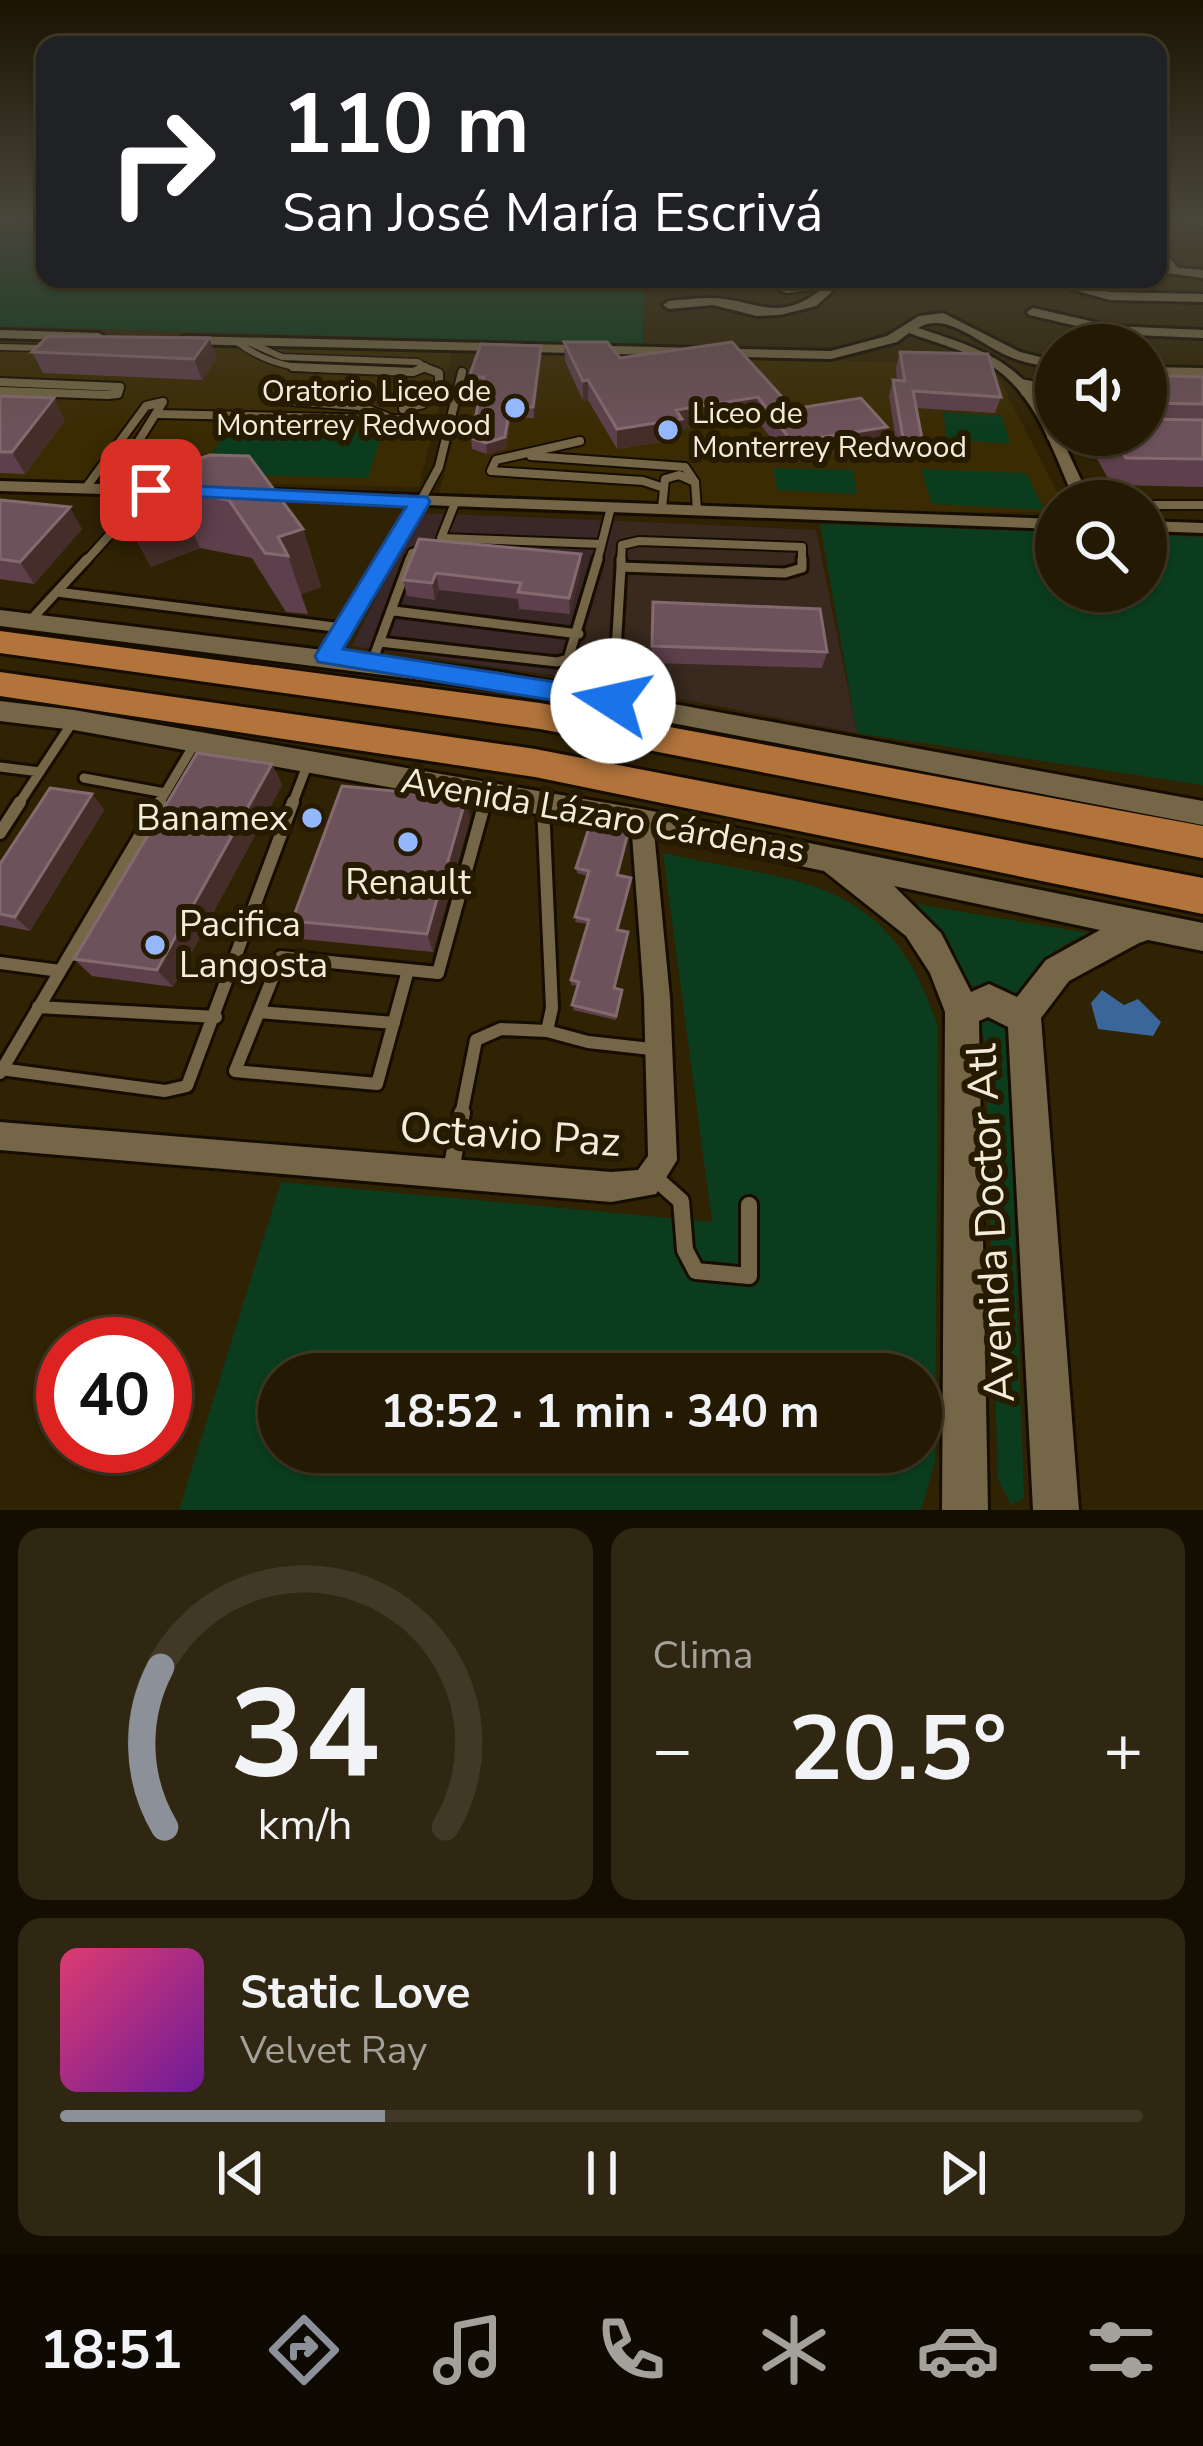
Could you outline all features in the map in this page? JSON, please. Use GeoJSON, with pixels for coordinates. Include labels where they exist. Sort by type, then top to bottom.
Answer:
{"type":"FeatureCollection","features":[{"type":"Feature","properties":{"kind":"highway"},"geometry":{"type":"LineString","coordinates":[[7,627],[541,716],[1203,842]]}},
{"type":"Feature","properties":{"kind":"highway","name":"Avenida Lázaro Cárdenas"},"geometry":{"type":"LineString","coordinates":[[0,684],[536,763],[1203,896]]}},
{"type":"Feature","properties":{"kind":"street"},"geometry":{"type":"LineString","coordinates":[[669,305],[713,301],[757,312],[780,311],[812,303],[829,289]]}},
{"type":"Feature","properties":{"kind":"street"},"geometry":{"type":"LineString","coordinates":[[1083,289],[1110,296],[1203,298]]}},
{"type":"Feature","properties":{"kind":"street"},"geometry":{"type":"LineString","coordinates":[[1033,312],[1112,330],[1203,334]]}},
{"type":"Feature","properties":{"kind":"street"},"geometry":{"type":"LineString","coordinates":[[166,339],[831,355],[892,339],[923,319],[949,319],[989,344],[1035,358]]}},
{"type":"Feature","properties":{"kind":"street"},"geometry":{"type":"LineString","coordinates":[[912,330],[992,361],[1022,388],[1035,409]]}},
{"type":"Feature","properties":{"kind":"street"},"geometry":{"type":"LineString","coordinates":[[0,334],[118,338]]}},
{"type":"Feature","properties":{"kind":"street"},"geometry":{"type":"LineString","coordinates":[[892,339],[934,338]]}},
{"type":"Feature","properties":{"kind":"street"},"geometry":{"type":"LineString","coordinates":[[1167,372],[1203,373]]}},
{"type":"Feature","properties":{"kind":"street"},"geometry":{"type":"LineString","coordinates":[[0,487],[151,490]]}},
{"type":"Feature","properties":{"kind":"street"},"geometry":{"type":"LineString","coordinates":[[241,494],[1035,522]]}},
{"type":"Feature","properties":{"kind":"street"},"geometry":{"type":"LineString","coordinates":[[327,656],[420,502]]}},
{"type":"Feature","properties":{"kind":"street"},"geometry":{"type":"LineString","coordinates":[[1167,526],[1203,528]]}},
{"type":"Feature","properties":{"kind":"street"},"geometry":{"type":"LineString","coordinates":[[7,627],[327,656],[382,652],[613,701],[1203,813]]}},
{"type":"Feature","properties":{"kind":"street","name":"Avenida Lázaro Cárdenas"},"geometry":{"type":"LineString","coordinates":[[0,711],[542,802],[1203,937]]}},
{"type":"Feature","properties":{"kind":"street","name":"Octavio Paz"},"geometry":{"type":"LineString","coordinates":[[0,1136],[610,1187],[631,1188],[654,1178],[663,1160],[660,1050],[641,821]]}},
{"type":"Feature","properties":{"kind":"street","name":"Avenida Doctor Atl"},"geometry":{"type":"LineString","coordinates":[[812,854],[890,898],[923,928],[949,972],[962,1012],[965,1510]]}},
{"type":"Feature","properties":{"kind":"street","name":"Avenida Doctor Atl"},"geometry":{"type":"LineString","coordinates":[[1056,1510],[1024,1018],[1030,998],[1044,980],[1087,950],[1146,926]]}},
{"type":"Feature","properties":{"kind":"street"},"geometry":{"type":"LineString","coordinates":[[962,1012],[989,1000],[1024,1018]]}},
{"type":"Feature","properties":{"kind":"lane"},"geometry":{"type":"LineString","coordinates":[[243,342],[274,361],[413,372],[426,368],[439,373],[439,387],[423,404],[403,409]]}},
{"type":"Feature","properties":{"kind":"lane"},"geometry":{"type":"LineString","coordinates":[[0,347],[43,348]]}},
{"type":"Feature","properties":{"kind":"lane"},"geometry":{"type":"LineString","coordinates":[[420,502],[440,467],[462,372]]}},
{"type":"Feature","properties":{"kind":"lane"},"geometry":{"type":"LineString","coordinates":[[1167,375],[1178,385]]}},
{"type":"Feature","properties":{"kind":"lane"},"geometry":{"type":"LineString","coordinates":[[0,387],[122,390],[103,396],[0,387]]}},
{"type":"Feature","properties":{"kind":"lane"},"geometry":{"type":"LineString","coordinates":[[1022,388],[1035,388]]}},
{"type":"Feature","properties":{"kind":"lane"},"geometry":{"type":"LineString","coordinates":[[1022,388],[1035,393]]}},
{"type":"Feature","properties":{"kind":"lane"},"geometry":{"type":"LineString","coordinates":[[359,406],[359,399],[350,396],[284,394],[276,400],[359,406],[392,419]]}},
{"type":"Feature","properties":{"kind":"lane"},"geometry":{"type":"LineString","coordinates":[[85,489],[148,404],[163,402],[123,466],[117,489]]}},
{"type":"Feature","properties":{"kind":"lane"},"geometry":{"type":"LineString","coordinates":[[158,414],[450,422]]}},
{"type":"Feature","properties":{"kind":"lane"},"geometry":{"type":"LineString","coordinates":[[580,441],[496,460],[491,471],[502,476],[643,481],[664,488]]}},
{"type":"Feature","properties":{"kind":"lane"},"geometry":{"type":"LineString","coordinates":[[516,455],[677,465],[689,469],[695,482],[697,510]]}},
{"type":"Feature","properties":{"kind":"lane"},"geometry":{"type":"LineString","coordinates":[[101,466],[123,466]]}},
{"type":"Feature","properties":{"kind":"lane"},"geometry":{"type":"LineString","coordinates":[[662,508],[665,479],[673,476],[695,482]]}},
{"type":"Feature","properties":{"kind":"lane"},"geometry":{"type":"LineString","coordinates":[[7,627],[57,592],[151,490]]}},
{"type":"Feature","properties":{"kind":"lane"},"geometry":{"type":"LineString","coordinates":[[454,502],[442,538],[601,544]]}},
{"type":"Feature","properties":{"kind":"lane"},"geometry":{"type":"LineString","coordinates":[[1167,505],[1203,505]]}},
{"type":"Feature","properties":{"kind":"lane"},"geometry":{"type":"LineString","coordinates":[[495,553],[417,547],[382,652],[556,662],[570,657],[611,507]]}},
{"type":"Feature","properties":{"kind":"lane"},"geometry":{"type":"LineString","coordinates":[[613,701],[620,638],[619,567],[620,549],[639,541],[802,547],[802,568],[792,573],[619,567]]}},
{"type":"Feature","properties":{"kind":"lane"},"geometry":{"type":"LineString","coordinates":[[57,592],[342,628]]}},
{"type":"Feature","properties":{"kind":"lane"},"geometry":{"type":"LineString","coordinates":[[394,610],[579,634]]}},
{"type":"Feature","properties":{"kind":"lane"},"geometry":{"type":"LineString","coordinates":[[0,833],[74,720]]}},
{"type":"Feature","properties":{"kind":"lane"},"geometry":{"type":"LineString","coordinates":[[195,743],[1,1070],[178,1090],[196,1072],[308,763]]}},
{"type":"Feature","properties":{"kind":"lane"},"geometry":{"type":"LineString","coordinates":[[0,767],[40,772]]}},
{"type":"Feature","properties":{"kind":"lane"},"geometry":{"type":"LineString","coordinates":[[84,778],[164,793]]}},
{"type":"Feature","properties":{"kind":"lane"},"geometry":{"type":"LineString","coordinates":[[408,970],[377,1084],[236,1071],[281,957],[438,973],[488,793]]}},
{"type":"Feature","properties":{"kind":"lane"},"geometry":{"type":"LineString","coordinates":[[542,802],[552,1008],[547,1031]]}},
{"type":"Feature","properties":{"kind":"lane"},"geometry":{"type":"LineString","coordinates":[[0,963],[60,970]]}},
{"type":"Feature","properties":{"kind":"lane"},"geometry":{"type":"LineString","coordinates":[[38,1007],[216,1017]]}},
{"type":"Feature","properties":{"kind":"lane"},"geometry":{"type":"LineString","coordinates":[[259,1012],[394,1023]]}},
{"type":"Feature","properties":{"kind":"lane"},"geometry":{"type":"LineString","coordinates":[[450,1174],[476,1040],[501,1029],[547,1031],[588,1042],[660,1050]]}},
{"type":"Feature","properties":{"kind":"lane"},"geometry":{"type":"LineString","coordinates":[[654,1178],[682,1201],[685,1250],[696,1270],[749,1276],[749,1204]]}},
{"type":"Feature","properties":{"kind":"shaded area"},"geometry":{"type":"Polygon","coordinates":[[[0,341],[452,352],[419,487],[0,479],[0,341]]]}},
{"type":"Feature","properties":{"kind":"shaded area","name":"Liceo de Monterrey Redwood"},"geometry":{"type":"Polygon","coordinates":[[[475,352],[979,364],[996,373],[1051,480],[1035,480],[1035,512],[438,498],[475,352]]]}},
{"type":"Feature","properties":{"kind":"shaded area"},"geometry":{"type":"Polygon","coordinates":[[[419,513],[620,521],[572,678],[352,646],[419,513]]]}},
{"type":"Feature","properties":{"kind":"shaded area"},"geometry":{"type":"Polygon","coordinates":[[[620,521],[816,530],[857,733],[572,678],[620,521]]]}},
{"type":"Feature","properties":{"kind":"green space"},"geometry":{"type":"Polygon","coordinates":[[[0,289],[643,289],[643,345],[0,326],[0,289]]]}},
{"type":"Feature","properties":{"kind":"green space"},"geometry":{"type":"Polygon","coordinates":[[[943,412],[1002,416],[1010,444],[947,439],[943,412]]]}},
{"type":"Feature","properties":{"kind":"green space"},"geometry":{"type":"Polygon","coordinates":[[[227,429],[382,433],[368,478],[200,474],[227,429]]]}},
{"type":"Feature","properties":{"kind":"green space"},"geometry":{"type":"Polygon","coordinates":[[[773,468],[853,470],[857,494],[777,490],[773,468]]]}},
{"type":"Feature","properties":{"kind":"green space"},"geometry":{"type":"Polygon","coordinates":[[[921,469],[1026,473],[1035,492],[1035,510],[932,504],[921,469]]]}},
{"type":"Feature","properties":{"kind":"green space"},"geometry":{"type":"Polygon","coordinates":[[[820,524],[1035,531],[1035,612],[1167,612],[1167,536],[1203,537],[1203,785],[857,733],[820,524]]]}},
{"type":"Feature","properties":{"kind":"green space"},"geometry":{"type":"Polygon","coordinates":[[[663,853],[797,881],[833,894],[865,913],[893,940],[917,977],[938,1027],[936,1353],[258,1353],[258,1473],[932,1473],[921,1510],[179,1510],[281,1182],[712,1222],[663,853]]]}},
{"type":"Feature","properties":{"kind":"green space"},"geometry":{"type":"Polygon","coordinates":[[[903,902],[1088,933],[1046,958],[1016,996],[993,985],[969,986],[934,927],[903,902]]]}},
{"type":"Feature","properties":{"kind":"green space"},"geometry":{"type":"Polygon","coordinates":[[[994,1019],[1012,1035],[1009,1059],[1024,1498],[1011,1505],[998,1480],[985,1042],[979,1023],[994,1019]]]}},
{"type":"Feature","properties":{"kind":"water"},"geometry":{"type":"Polygon","coordinates":[[[1102,990],[1124,1005],[1138,999],[1161,1022],[1153,1036],[1098,1029],[1091,1003],[1102,990]]]}},
{"type":"Feature","properties":{"kind":"building"},"geometry":{"type":"Polygon","coordinates":[[[48,336],[209,338],[194,359],[32,352],[48,336]]]}},
{"type":"Feature","properties":{"kind":"building"},"geometry":{"type":"Polygon","coordinates":[[[564,342],[607,342],[620,358],[732,342],[793,409],[861,398],[887,427],[792,442],[758,397],[676,410],[682,419],[617,429],[588,380],[583,381],[564,342]]]}},
{"type":"Feature","properties":{"kind":"building"},"geometry":{"type":"Polygon","coordinates":[[[481,344],[541,346],[533,407],[510,407],[505,437],[486,443],[471,438],[484,377],[469,377],[481,344]]]}},
{"type":"Feature","properties":{"kind":"building"},"geometry":{"type":"Polygon","coordinates":[[[900,352],[988,354],[1001,397],[913,391],[922,439],[903,438],[893,380],[905,381],[900,352]]]}},
{"type":"Feature","properties":{"kind":"building"},"geometry":{"type":"Polygon","coordinates":[[[1167,376],[1203,377],[1203,404],[1167,403],[1167,376]]]}},
{"type":"Feature","properties":{"kind":"building"},"geometry":{"type":"Polygon","coordinates":[[[0,396],[54,398],[12,452],[0,452],[0,396]]]}},
{"type":"Feature","properties":{"kind":"building"},"geometry":{"type":"Polygon","coordinates":[[[1167,419],[1203,420],[1203,459],[1126,458],[1167,456],[1167,419]]]}},
{"type":"Feature","properties":{"kind":"building"},"geometry":{"type":"Polygon","coordinates":[[[210,455],[249,456],[303,529],[278,537],[288,556],[265,553],[229,500],[174,490],[122,508],[110,489],[210,455]]]}},
{"type":"Feature","properties":{"kind":"building"},"geometry":{"type":"Polygon","coordinates":[[[0,500],[70,507],[20,562],[0,559],[0,500]]]}},
{"type":"Feature","properties":{"kind":"building"},"geometry":{"type":"Polygon","coordinates":[[[419,539],[581,554],[569,598],[518,592],[521,583],[436,573],[432,583],[403,580],[419,539]]]}},
{"type":"Feature","properties":{"kind":"building"},"geometry":{"type":"Polygon","coordinates":[[[653,602],[820,609],[827,652],[652,646],[653,602]]]}},
{"type":"Feature","properties":{"kind":"building"},"geometry":{"type":"Polygon","coordinates":[[[197,753],[272,764],[157,970],[74,959],[197,753]]]}},
{"type":"Feature","properties":{"kind":"building"},"geometry":{"type":"Polygon","coordinates":[[[342,786],[466,798],[427,934],[292,921],[342,786]]]}},
{"type":"Feature","properties":{"kind":"building"},"geometry":{"type":"Polygon","coordinates":[[[50,788],[92,794],[15,917],[0,914],[0,864],[50,788]]]}},
{"type":"Feature","properties":{"kind":"building"},"geometry":{"type":"Polygon","coordinates":[[[590,825],[628,833],[617,875],[631,878],[617,930],[628,932],[614,988],[622,990],[616,1016],[572,1005],[579,982],[571,980],[589,920],[575,917],[589,871],[576,868],[590,825]]]}},
{"type":"Feature","properties":{"kind":"place","name":"Oratorio Liceo de Monterrey Redwood"},"geometry":{"type":"Point","coordinates":[515,408]}},
{"type":"Feature","properties":{"kind":"place","name":"Liceo de Monterrey Redwood"},"geometry":{"type":"Point","coordinates":[668,430]}},
{"type":"Feature","properties":{"kind":"place","name":"Banamex"},"geometry":{"type":"Point","coordinates":[312,818]}},
{"type":"Feature","properties":{"kind":"place","name":"Renault"},"geometry":{"type":"Point","coordinates":[408,842]}},
{"type":"Feature","properties":{"kind":"place","name":"Pacifica Langosta"},"geometry":{"type":"Point","coordinates":[155,945]}},
{"type":"Feature","properties":{"kind":"route"},"geometry":{"type":"LineString","coordinates":[[151,490],[420,502],[327,656],[613,701]]}}]}
